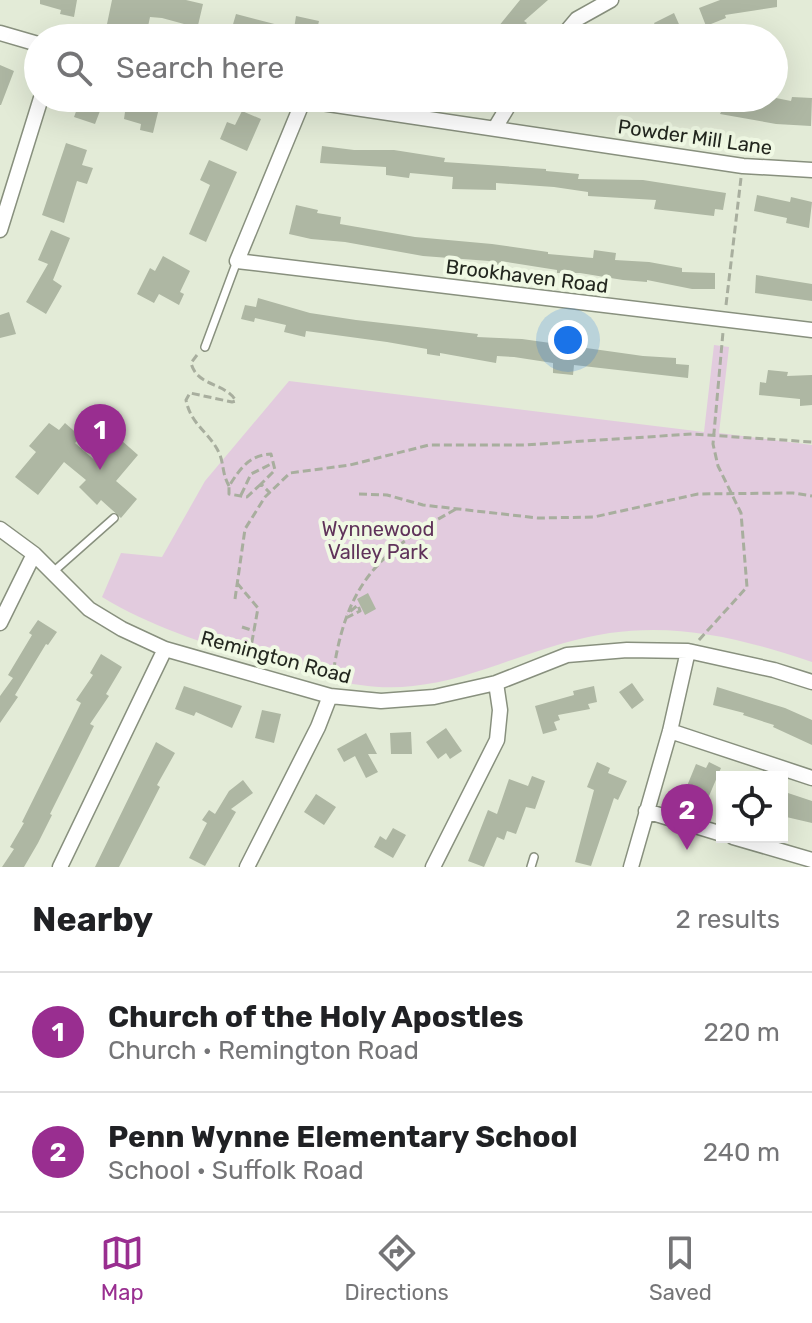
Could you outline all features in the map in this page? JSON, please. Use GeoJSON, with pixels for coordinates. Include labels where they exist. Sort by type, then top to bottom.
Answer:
{"type":"FeatureCollection","features":[{"type":"Feature","properties":{"kind":"street"},"geometry":{"type":"LineString","coordinates":[[573,24],[611,0]]}},
{"type":"Feature","properties":{"kind":"street"},"geometry":{"type":"LineString","coordinates":[[0,33],[24,40]]}},
{"type":"Feature","properties":{"kind":"street"},"geometry":{"type":"LineString","coordinates":[[0,230],[37,112]]}},
{"type":"Feature","properties":{"kind":"street"},"geometry":{"type":"LineString","coordinates":[[237,261],[292,112]]}},
{"type":"Feature","properties":{"kind":"street","name":"Powder Mill Lane"},"geometry":{"type":"LineString","coordinates":[[381,112],[743,166],[812,170]]}},
{"type":"Feature","properties":{"kind":"street"},"geometry":{"type":"LineString","coordinates":[[495,128],[505,112]]}},
{"type":"Feature","properties":{"kind":"street","name":"Brookhaven Road"},"geometry":{"type":"LineString","coordinates":[[237,261],[812,330]]}},
{"type":"Feature","properties":{"kind":"street","name":"Remington Road"},"geometry":{"type":"LineString","coordinates":[[0,529],[34,554],[89,609],[122,629],[165,649],[330,696],[381,701],[434,697],[496,683],[567,655],[627,650],[688,651],[774,670],[812,682]]}},
{"type":"Feature","properties":{"kind":"street"},"geometry":{"type":"LineString","coordinates":[[0,623],[34,554]]}},
{"type":"Feature","properties":{"kind":"street"},"geometry":{"type":"LineString","coordinates":[[60,867],[165,649]]}},
{"type":"Feature","properties":{"kind":"street"},"geometry":{"type":"LineString","coordinates":[[631,867],[670,731],[688,651]]}},
{"type":"Feature","properties":{"kind":"street"},"geometry":{"type":"LineString","coordinates":[[433,867],[497,740],[500,710],[496,683]]}},
{"type":"Feature","properties":{"kind":"street"},"geometry":{"type":"LineString","coordinates":[[247,867],[318,727],[330,696]]}},
{"type":"Feature","properties":{"kind":"street"},"geometry":{"type":"LineString","coordinates":[[670,731],[812,778]]}},
{"type":"Feature","properties":{"kind":"street"},"geometry":{"type":"LineString","coordinates":[[646,811],[716,832]]}},
{"type":"Feature","properties":{"kind":"street"},"geometry":{"type":"LineString","coordinates":[[754,843],[812,860]]}},
{"type":"Feature","properties":{"kind":"lane"},"geometry":{"type":"LineString","coordinates":[[205,347],[237,261]]}},
{"type":"Feature","properties":{"kind":"lane"},"geometry":{"type":"LineString","coordinates":[[51,573],[114,518]]}},
{"type":"Feature","properties":{"kind":"lane"},"geometry":{"type":"LineString","coordinates":[[531,867],[534,857]]}},
{"type":"Feature","properties":{"kind":"path"},"geometry":{"type":"LineString","coordinates":[[688,651],[743,595],[747,587],[741,513],[718,466],[713,444],[724,319],[743,166]]}},
{"type":"Feature","properties":{"kind":"path"},"geometry":{"type":"LineString","coordinates":[[205,347],[192,359],[192,368],[203,381],[229,392],[236,401],[190,393],[186,400],[189,416],[220,455],[229,494],[247,497],[275,470],[271,454],[260,454],[248,460],[229,486]]}},
{"type":"Feature","properties":{"kind":"path"},"geometry":{"type":"LineString","coordinates":[[235,599],[245,529],[270,493],[290,473],[350,465],[429,445],[524,445],[692,434],[812,442]]}},
{"type":"Feature","properties":{"kind":"path"},"geometry":{"type":"LineString","coordinates":[[240,496],[251,474],[273,463]]}},
{"type":"Feature","properties":{"kind":"path"},"geometry":{"type":"LineString","coordinates":[[261,484],[270,493]]}},
{"type":"Feature","properties":{"kind":"path"},"geometry":{"type":"LineString","coordinates":[[359,494],[387,495],[423,505],[523,518],[594,517],[698,494],[793,493],[812,496]]}},
{"type":"Feature","properties":{"kind":"path"},"geometry":{"type":"LineString","coordinates":[[330,696],[334,661],[346,616],[363,582],[389,551],[404,539],[458,508]]}},
{"type":"Feature","properties":{"kind":"path"},"geometry":{"type":"LineString","coordinates":[[237,583],[258,608],[247,671]]}},
{"type":"Feature","properties":{"kind":"path"},"geometry":{"type":"LineString","coordinates":[[242,627],[255,631]]}},
{"type":"Feature","properties":{"kind":"green space","name":"Wynnewood Valley Park"},"geometry":{"type":"Polygon","coordinates":[[[714,345],[729,347],[719,433],[812,445],[812,662],[719,636],[659,630],[628,631],[564,643],[451,679],[413,686],[376,687],[323,678],[206,643],[142,618],[102,597],[121,553],[162,557],[205,481],[289,381],[704,432],[714,345]]]}},
{"type":"Feature","properties":{"kind":"building"},"geometry":{"type":"Polygon","coordinates":[[[40,0],[77,0],[74,17],[40,4],[40,0]]]}},
{"type":"Feature","properties":{"kind":"building"},"geometry":{"type":"Polygon","coordinates":[[[112,0],[186,0],[203,4],[198,24],[150,17],[149,24],[107,24],[112,0]]]}},
{"type":"Feature","properties":{"kind":"building"},"geometry":{"type":"Polygon","coordinates":[[[520,0],[548,0],[524,21],[526,24],[500,24],[520,0]]]}},
{"type":"Feature","properties":{"kind":"building"},"geometry":{"type":"Polygon","coordinates":[[[720,0],[777,0],[777,7],[725,15],[726,18],[711,24],[705,24],[699,8],[720,0]]]}},
{"type":"Feature","properties":{"kind":"building"},"geometry":{"type":"Polygon","coordinates":[[[674,13],[679,24],[654,24],[674,13]]]}},
{"type":"Feature","properties":{"kind":"building"},"geometry":{"type":"Polygon","coordinates":[[[236,14],[275,24],[233,24],[236,14]]]}},
{"type":"Feature","properties":{"kind":"building"},"geometry":{"type":"Polygon","coordinates":[[[296,16],[319,21],[318,24],[295,24],[296,16]]]}},
{"type":"Feature","properties":{"kind":"building"},"geometry":{"type":"Polygon","coordinates":[[[0,65],[14,71],[1,105],[0,105],[0,65]]]}},
{"type":"Feature","properties":{"kind":"building"},"geometry":{"type":"Polygon","coordinates":[[[792,97],[812,98],[811,126],[776,124],[720,114],[788,112],[788,100],[791,101],[792,97]]]}},
{"type":"Feature","properties":{"kind":"building"},"geometry":{"type":"Polygon","coordinates":[[[76,112],[100,112],[95,124],[74,117],[76,112]]]}},
{"type":"Feature","properties":{"kind":"building"},"geometry":{"type":"Polygon","coordinates":[[[125,112],[158,112],[153,133],[140,130],[141,124],[124,119],[125,112]]]}},
{"type":"Feature","properties":{"kind":"building"},"geometry":{"type":"Polygon","coordinates":[[[242,112],[261,119],[247,151],[220,139],[227,122],[235,125],[242,112]]]}},
{"type":"Feature","properties":{"kind":"building"},"geometry":{"type":"Polygon","coordinates":[[[66,143],[87,150],[82,165],[93,168],[87,184],[77,181],[64,223],[42,215],[66,143]]]}},
{"type":"Feature","properties":{"kind":"building"},"geometry":{"type":"Polygon","coordinates":[[[322,146],[394,150],[445,158],[444,162],[546,169],[579,174],[578,179],[643,180],[726,193],[723,210],[715,209],[714,216],[654,209],[656,200],[588,196],[588,192],[554,187],[496,183],[496,190],[452,189],[453,177],[410,173],[409,178],[386,175],[386,167],[320,163],[322,146]]]}},
{"type":"Feature","properties":{"kind":"building"},"geometry":{"type":"Polygon","coordinates":[[[209,160],[237,172],[206,242],[189,234],[210,185],[200,180],[209,160]]]}},
{"type":"Feature","properties":{"kind":"building"},"geometry":{"type":"Polygon","coordinates":[[[757,195],[790,202],[791,197],[812,202],[809,228],[786,223],[787,218],[754,211],[757,195]]]}},
{"type":"Feature","properties":{"kind":"building"},"geometry":{"type":"Polygon","coordinates":[[[296,205],[341,217],[340,224],[415,237],[593,258],[594,250],[616,253],[615,260],[649,262],[682,268],[682,272],[715,273],[715,289],[557,273],[557,270],[501,261],[500,268],[488,266],[489,261],[423,256],[311,239],[289,234],[296,205]]]}},
{"type":"Feature","properties":{"kind":"building"},"geometry":{"type":"Polygon","coordinates":[[[51,230],[70,238],[53,280],[62,286],[46,314],[26,302],[48,264],[38,260],[51,230]]]}},
{"type":"Feature","properties":{"kind":"building"},"geometry":{"type":"Polygon","coordinates":[[[163,256],[190,271],[180,292],[184,294],[179,305],[159,294],[154,303],[137,294],[150,268],[155,271],[163,256]]]}},
{"type":"Feature","properties":{"kind":"building"},"geometry":{"type":"Polygon","coordinates":[[[756,275],[812,284],[812,301],[755,293],[756,275]]]}},
{"type":"Feature","properties":{"kind":"building"},"geometry":{"type":"Polygon","coordinates":[[[258,298],[310,313],[356,320],[478,334],[477,337],[522,339],[676,358],[676,364],[689,365],[688,378],[574,365],[573,375],[553,373],[553,363],[514,357],[497,356],[496,363],[440,353],[440,356],[427,354],[427,349],[387,342],[306,331],[305,337],[284,332],[286,325],[255,318],[254,322],[241,319],[245,305],[256,307],[258,298]]]}},
{"type":"Feature","properties":{"kind":"building"},"geometry":{"type":"Polygon","coordinates":[[[9,312],[16,334],[0,338],[0,315],[9,312]]]}},
{"type":"Feature","properties":{"kind":"building"},"geometry":{"type":"Polygon","coordinates":[[[768,370],[788,372],[787,376],[812,375],[812,405],[800,406],[800,399],[759,395],[760,382],[766,383],[768,370]]]}},
{"type":"Feature","properties":{"kind":"building"},"geometry":{"type":"Polygon","coordinates":[[[49,423],[59,430],[65,423],[81,437],[75,443],[99,464],[121,440],[138,455],[116,481],[137,499],[121,518],[101,500],[97,505],[79,487],[86,480],[64,462],[38,495],[15,477],[36,452],[29,446],[49,423]]]}},
{"type":"Feature","properties":{"kind":"building"},"geometry":{"type":"Polygon","coordinates":[[[368,593],[376,609],[365,615],[357,599],[368,593]]]}},
{"type":"Feature","properties":{"kind":"building"},"geometry":{"type":"Polygon","coordinates":[[[38,620],[57,632],[46,644],[15,695],[18,697],[0,723],[0,696],[13,678],[8,675],[38,620]]]}},
{"type":"Feature","properties":{"kind":"building"},"geometry":{"type":"Polygon","coordinates":[[[101,654],[122,667],[106,694],[109,696],[90,724],[94,726],[24,867],[2,867],[14,849],[10,847],[81,703],[76,700],[93,675],[90,673],[101,654]]]}},
{"type":"Feature","properties":{"kind":"building"},"geometry":{"type":"Polygon","coordinates":[[[632,683],[644,700],[632,709],[619,692],[632,683]]]}},
{"type":"Feature","properties":{"kind":"building"},"geometry":{"type":"Polygon","coordinates":[[[184,686],[242,706],[232,728],[196,712],[194,716],[175,709],[184,686]]]}},
{"type":"Feature","properties":{"kind":"building"},"geometry":{"type":"Polygon","coordinates":[[[594,686],[597,702],[588,704],[590,709],[558,715],[560,720],[554,722],[557,730],[543,734],[535,706],[594,686]]]}},
{"type":"Feature","properties":{"kind":"building"},"geometry":{"type":"Polygon","coordinates":[[[717,687],[785,708],[812,720],[812,745],[774,725],[713,705],[717,687]]]}},
{"type":"Feature","properties":{"kind":"building"},"geometry":{"type":"Polygon","coordinates":[[[262,710],[281,714],[274,743],[255,738],[262,710]]]}},
{"type":"Feature","properties":{"kind":"building"},"geometry":{"type":"Polygon","coordinates":[[[446,728],[462,751],[450,759],[446,753],[438,759],[426,742],[446,728]]]}},
{"type":"Feature","properties":{"kind":"building"},"geometry":{"type":"Polygon","coordinates":[[[411,732],[412,754],[391,754],[390,733],[411,732]]]}},
{"type":"Feature","properties":{"kind":"building"},"geometry":{"type":"Polygon","coordinates":[[[366,733],[377,754],[368,754],[378,772],[366,778],[355,756],[344,762],[337,749],[366,733]]]}},
{"type":"Feature","properties":{"kind":"building"},"geometry":{"type":"Polygon","coordinates":[[[156,742],[175,753],[157,785],[160,787],[119,867],[95,867],[156,742]]]}},
{"type":"Feature","properties":{"kind":"building"},"geometry":{"type":"Polygon","coordinates":[[[597,762],[610,768],[608,773],[627,781],[618,800],[614,798],[591,866],[575,862],[594,790],[587,787],[597,762]]]}},
{"type":"Feature","properties":{"kind":"building"},"geometry":{"type":"Polygon","coordinates":[[[709,762],[721,768],[716,771],[709,796],[687,786],[696,764],[706,768],[709,762]]]}},
{"type":"Feature","properties":{"kind":"building"},"geometry":{"type":"Polygon","coordinates":[[[532,776],[545,781],[535,809],[526,807],[516,834],[507,831],[504,840],[497,837],[484,867],[468,861],[488,810],[497,814],[509,779],[528,786],[532,776]]]}},
{"type":"Feature","properties":{"kind":"building"},"geometry":{"type":"Polygon","coordinates":[[[243,780],[253,793],[231,809],[236,812],[205,866],[189,858],[207,823],[202,820],[209,810],[215,814],[229,791],[243,780]]]}},
{"type":"Feature","properties":{"kind":"building"},"geometry":{"type":"Polygon","coordinates":[[[788,793],[812,801],[812,823],[788,817],[788,793]]]}},
{"type":"Feature","properties":{"kind":"building"},"geometry":{"type":"Polygon","coordinates":[[[316,794],[336,807],[324,825],[304,812],[316,794]]]}},
{"type":"Feature","properties":{"kind":"building"},"geometry":{"type":"Polygon","coordinates":[[[393,828],[406,835],[393,858],[374,847],[380,836],[386,840],[393,828]]]}},
{"type":"Feature","properties":{"kind":"place","name":"Church of the Holy Apostles"},"geometry":{"type":"Point","coordinates":[100,470]}},
{"type":"Feature","properties":{"kind":"place","name":"Penn Wynne Elementary School"},"geometry":{"type":"Point","coordinates":[687,850]}}]}
